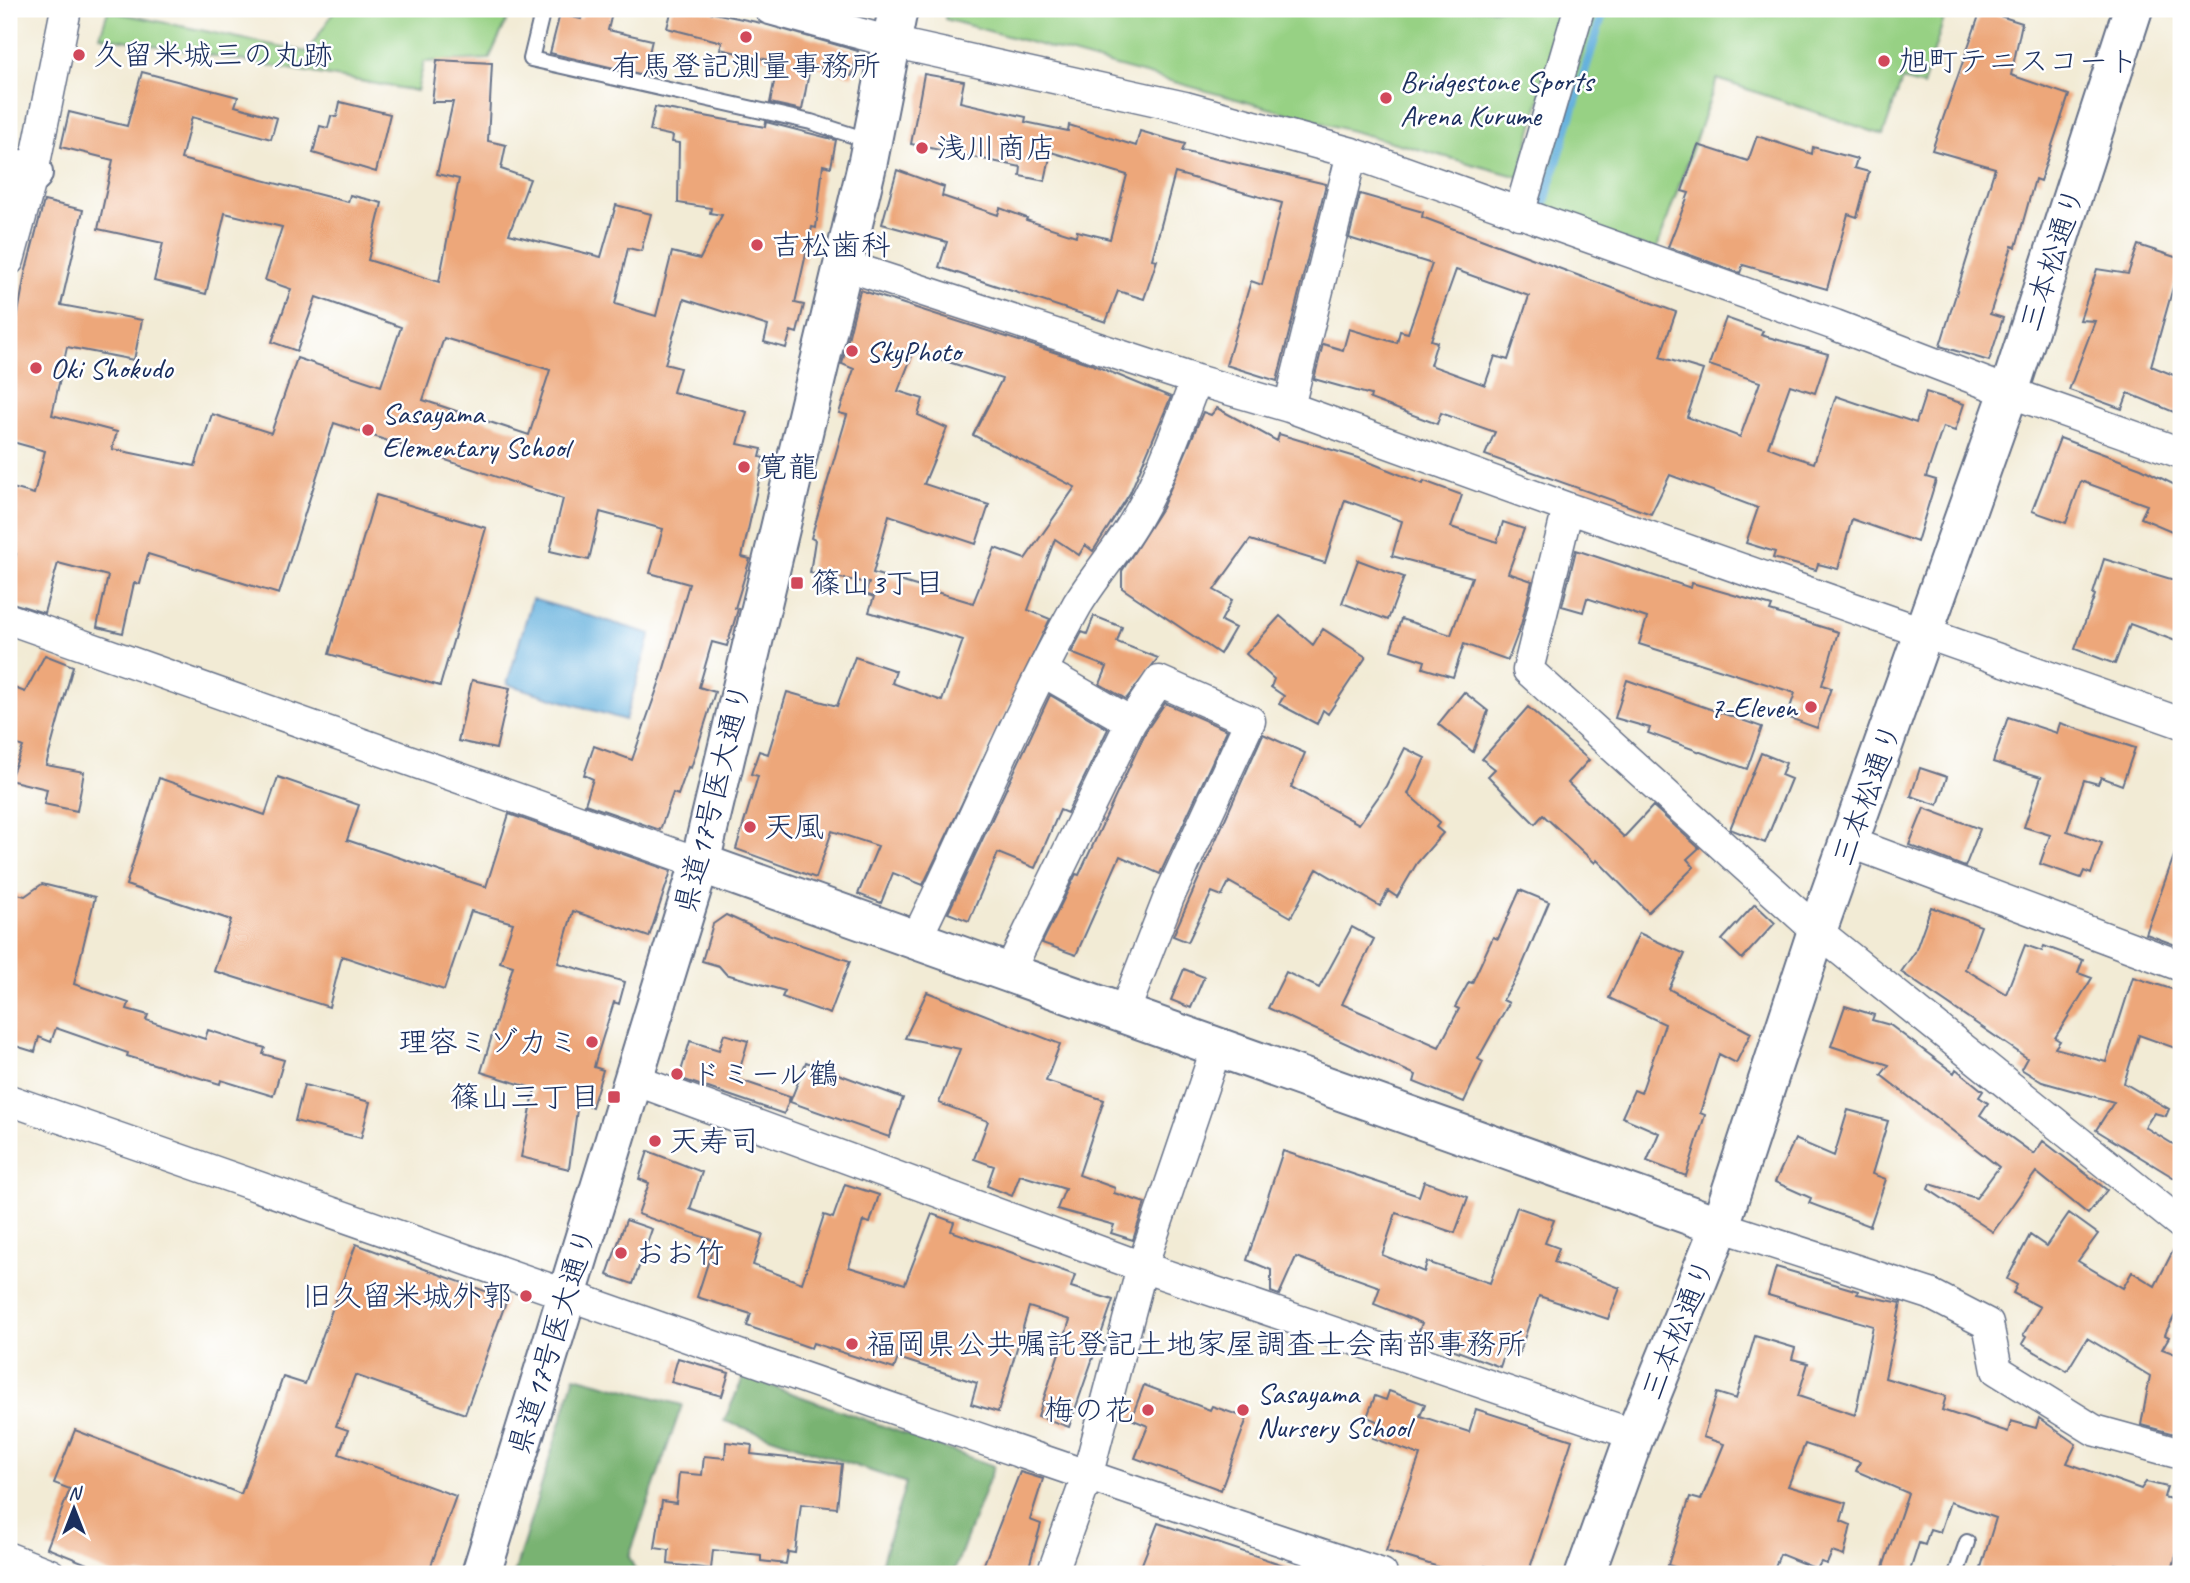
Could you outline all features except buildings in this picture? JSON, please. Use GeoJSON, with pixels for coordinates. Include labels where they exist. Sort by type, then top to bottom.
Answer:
{"type":"FeatureCollection","features":[{"type":"Feature","properties":{"kind":"street"},"geometry":{"type":"LineString","coordinates":[[9,260],[21,170],[66,9]]}},
{"type":"Feature","properties":{"kind":"street"},"geometry":{"type":"LineString","coordinates":[[770,9],[895,25],[1352,153],[1835,325],[2009,393],[2181,453]]}},
{"type":"Feature","properties":{"kind":"street"},"geometry":{"type":"LineString","coordinates":[[1519,214],[1578,9]]}},
{"type":"Feature","properties":{"kind":"street","name":"三本松通り"},"geometry":{"type":"LineString","coordinates":[[1585,1574],[1635,1435],[1720,1226],[1817,931],[2009,393],[2133,9]]}},
{"type":"Feature","properties":{"kind":"street","name":"県道17号医大通り"},"geometry":{"type":"LineString","coordinates":[[481,1574],[700,863],[873,142],[895,25]]}},
{"type":"Feature","properties":{"kind":"street"},"geometry":{"type":"LineString","coordinates":[[1289,407],[1352,153]]}},
{"type":"Feature","properties":{"kind":"street"},"geometry":{"type":"LineString","coordinates":[[844,265],[1196,380],[1289,407],[2181,723]]}},
{"type":"Feature","properties":{"kind":"street"},"geometry":{"type":"LineString","coordinates":[[915,940],[965,842],[1000,754],[1078,605],[1137,518],[1168,452],[1196,380]]}},
{"type":"Feature","properties":{"kind":"street"},"geometry":{"type":"LineString","coordinates":[[1568,508],[1528,670],[1817,931],[2181,1224]]}},
{"type":"Feature","properties":{"kind":"street"},"geometry":{"type":"LineString","coordinates":[[9,619],[1216,1049],[1720,1226],[1930,1294],[1988,1324],[1997,1370],[2094,1430],[2181,1454]]}},
{"type":"Feature","properties":{"kind":"street"},"geometry":{"type":"LineString","coordinates":[[1044,672],[1131,722]]}},
{"type":"Feature","properties":{"kind":"street"},"geometry":{"type":"LineString","coordinates":[[1008,974],[1131,722],[1159,681],[1250,721],[1169,898],[1123,1015]]}},
{"type":"Feature","properties":{"kind":"street"},"geometry":{"type":"LineString","coordinates":[[1849,842],[2181,966]]}},
{"type":"Feature","properties":{"kind":"street"},"geometry":{"type":"LineString","coordinates":[[1052,1574],[1087,1477],[1142,1267],[1216,1049]]}},
{"type":"Feature","properties":{"kind":"street"},"geometry":{"type":"LineString","coordinates":[[632,1079],[1142,1267],[1635,1435]]}},
{"type":"Feature","properties":{"kind":"street"},"geometry":{"type":"LineString","coordinates":[[9,1100],[568,1293],[1087,1477],[1382,1574]]}},
{"type":"Feature","properties":{"kind":"street"},"geometry":{"type":"LineString","coordinates":[[9,1558],[50,1574]]}},
{"type":"Feature","properties":{"kind":"lane"},"geometry":{"type":"LineString","coordinates":[[542,9],[531,60],[811,122],[873,142]]}},
{"type":"Feature","properties":{"kind":"lane"},"geometry":{"type":"LineString","coordinates":[[1956,1574],[1967,1542]]}},
{"type":"Feature","properties":{"kind":"green space"},"geometry":{"type":"Polygon","coordinates":[[[336,9],[512,9],[489,59],[424,62],[417,91],[100,36],[108,11],[307,52],[336,9]]]}},
{"type":"Feature","properties":{"kind":"green space","name":"Bridgestone Sports Arena Kurume"},"geometry":{"type":"Polygon","coordinates":[[[947,9],[1564,9],[1519,177],[945,19],[947,9]]]}},
{"type":"Feature","properties":{"kind":"green space"},"geometry":{"type":"Polygon","coordinates":[[[1594,9],[1947,9],[1923,86],[1902,80],[1883,135],[1717,79],[1656,251],[1533,209],[1594,9]]]}},
{"type":"Feature","properties":{"kind":"green space"},"geometry":{"type":"Polygon","coordinates":[[[575,1376],[682,1405],[629,1557],[637,1574],[514,1574],[575,1376]]]}},
{"type":"Feature","properties":{"kind":"green space"},"geometry":{"type":"Polygon","coordinates":[[[744,1376],[994,1466],[953,1574],[878,1574],[906,1483],[724,1421],[744,1376]]]}},
{"type":"Feature","properties":{"kind":"water"},"geometry":{"type":"Polygon","coordinates":[[[532,599],[651,634],[625,720],[507,684],[532,599]]]}},
{"type":"Feature","properties":{"kind":"waterway"},"geometry":{"type":"LineString","coordinates":[[1540,216],[1604,9]]}},
{"type":"Feature","properties":{"kind":"place","name":"有馬登記測量事務所"},"geometry":{"type":"Point","coordinates":[746,37]}},
{"type":"Feature","properties":{"kind":"place","name":"久留米城三の丸跡"},"geometry":{"type":"Point","coordinates":[79,55]}},
{"type":"Feature","properties":{"kind":"place","name":"旭町テニスコート"},"geometry":{"type":"Point","coordinates":[1884,61]}},
{"type":"Feature","properties":{"kind":"place","name":"Bridgestone Sports Arena Kurume"},"geometry":{"type":"Point","coordinates":[1386,98]}},
{"type":"Feature","properties":{"kind":"place","name":"浅川商店"},"geometry":{"type":"Point","coordinates":[922,148]}},
{"type":"Feature","properties":{"kind":"place","name":"吉松歯科"},"geometry":{"type":"Point","coordinates":[757,245]}},
{"type":"Feature","properties":{"kind":"place","name":"SkyPhoto"},"geometry":{"type":"Point","coordinates":[852,351]}},
{"type":"Feature","properties":{"kind":"place","name":"Oki Shokudo"},"geometry":{"type":"Point","coordinates":[36,368]}},
{"type":"Feature","properties":{"kind":"place","name":"Sasayama Elementary School"},"geometry":{"type":"Point","coordinates":[368,430]}},
{"type":"Feature","properties":{"kind":"place","name":"寛龍"},"geometry":{"type":"Point","coordinates":[744,467]}},
{"type":"Feature","properties":{"kind":"place","name":"篠山3丁目"},"geometry":{"type":"Point","coordinates":[797,583]}},
{"type":"Feature","properties":{"kind":"place","name":"7-Eleven"},"geometry":{"type":"Point","coordinates":[1811,707]}},
{"type":"Feature","properties":{"kind":"place","name":"天風"},"geometry":{"type":"Point","coordinates":[750,827]}},
{"type":"Feature","properties":{"kind":"place","name":"理容ミゾカミ"},"geometry":{"type":"Point","coordinates":[592,1042]}},
{"type":"Feature","properties":{"kind":"place","name":"ドミール鶴"},"geometry":{"type":"Point","coordinates":[677,1074]}},
{"type":"Feature","properties":{"kind":"place","name":"篠山三丁目"},"geometry":{"type":"Point","coordinates":[614,1097]}},
{"type":"Feature","properties":{"kind":"place","name":"天寿司"},"geometry":{"type":"Point","coordinates":[655,1141]}},
{"type":"Feature","properties":{"kind":"place","name":"おお竹"},"geometry":{"type":"Point","coordinates":[621,1253]}},
{"type":"Feature","properties":{"kind":"place","name":"旧久留米城外郭"},"geometry":{"type":"Point","coordinates":[526,1296]}},
{"type":"Feature","properties":{"kind":"place","name":"福岡県公共嘱託登記土地家屋調査士会南部事務所"},"geometry":{"type":"Point","coordinates":[852,1344]}},
{"type":"Feature","properties":{"kind":"place","name":"梅の花"},"geometry":{"type":"Point","coordinates":[1148,1410]}},
{"type":"Feature","properties":{"kind":"place","name":"Sasayama Nursery School"},"geometry":{"type":"Point","coordinates":[1243,1410]}}]}
